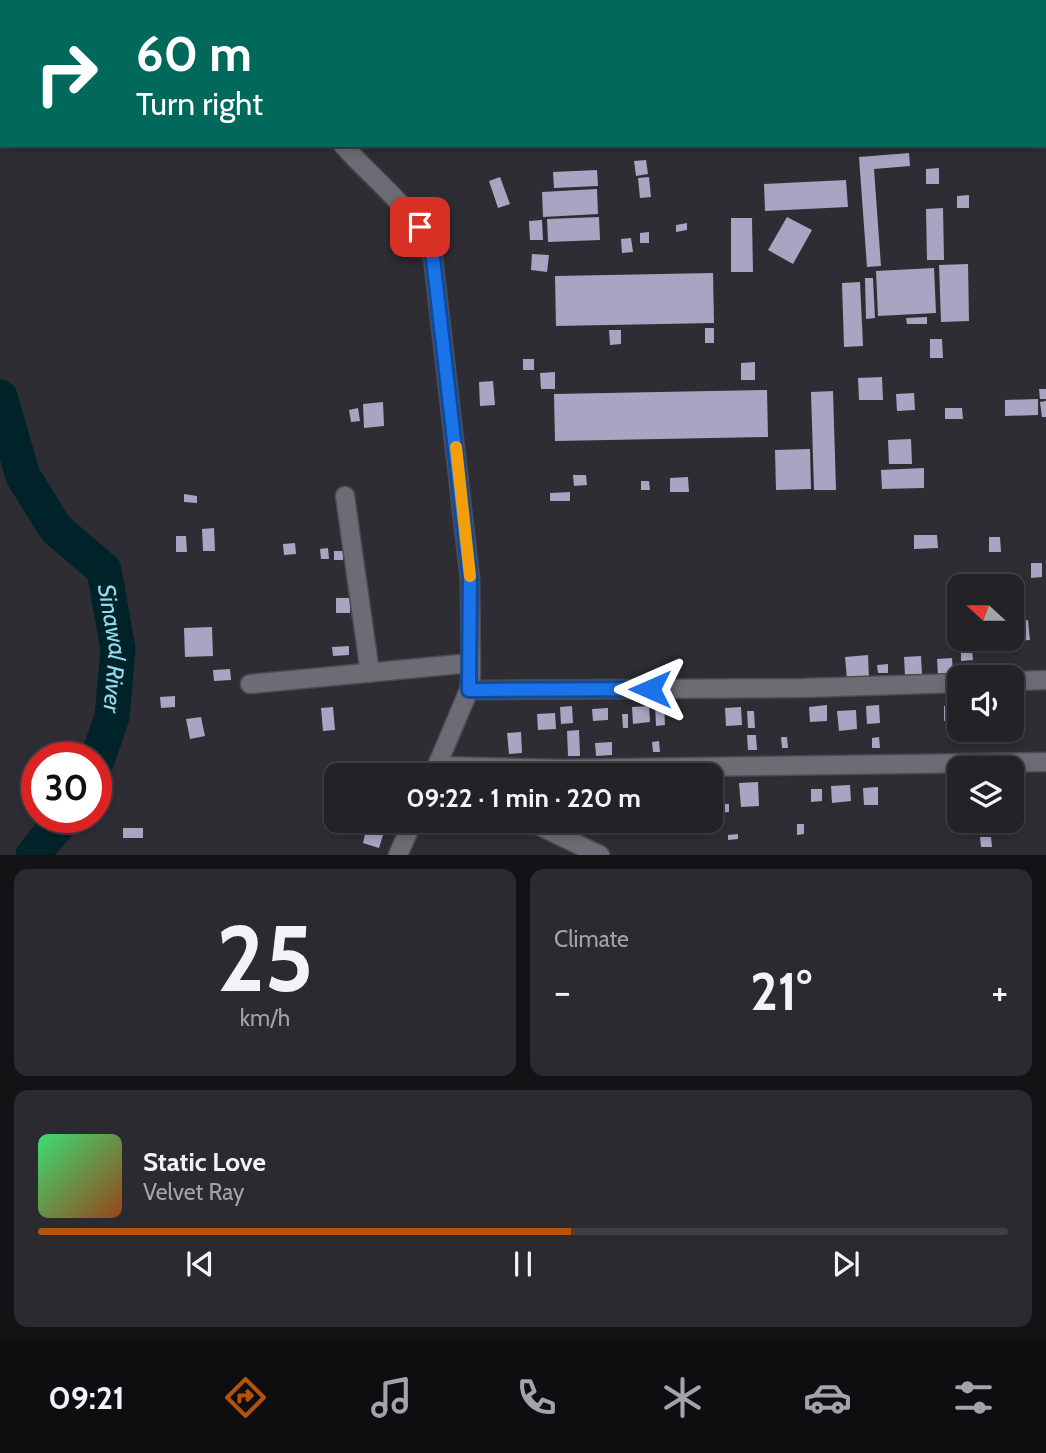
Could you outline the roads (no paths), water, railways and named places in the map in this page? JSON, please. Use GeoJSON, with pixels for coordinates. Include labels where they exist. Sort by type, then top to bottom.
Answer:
{"type":"FeatureCollection","features":[{"type":"Feature","properties":{"kind":"street"},"geometry":{"type":"LineString","coordinates":[[345,147],[405,206],[420,227],[433,258],[468,553],[471,663],[469,690],[438,763]]}},
{"type":"Feature","properties":{"kind":"street"},"geometry":{"type":"LineString","coordinates":[[345,496],[370,673]]}},
{"type":"Feature","properties":{"kind":"street"},"geometry":{"type":"LineString","coordinates":[[250,684],[471,663]]}},
{"type":"Feature","properties":{"kind":"street"},"geometry":{"type":"LineString","coordinates":[[1024,681],[1046,680]]}},
{"type":"Feature","properties":{"kind":"street"},"geometry":{"type":"LineString","coordinates":[[469,690],[805,688],[947,683]]}},
{"type":"Feature","properties":{"kind":"street"},"geometry":{"type":"LineString","coordinates":[[723,767],[1046,762]]}},
{"type":"Feature","properties":{"kind":"street"},"geometry":{"type":"LineString","coordinates":[[398,855],[408,833]]}},
{"type":"Feature","properties":{"kind":"street"},"geometry":{"type":"LineString","coordinates":[[554,833],[600,855]]}},
{"type":"Feature","properties":{"kind":"waterway","name":"Sinawal River"},"geometry":{"type":"LineString","coordinates":[[0,397],[23,476],[56,529],[104,570],[118,649],[112,717],[103,742]]}},
{"type":"Feature","properties":{"kind":"waterway","name":"Sinawal River"},"geometry":{"type":"LineString","coordinates":[[33,855],[51,833]]}}]}
